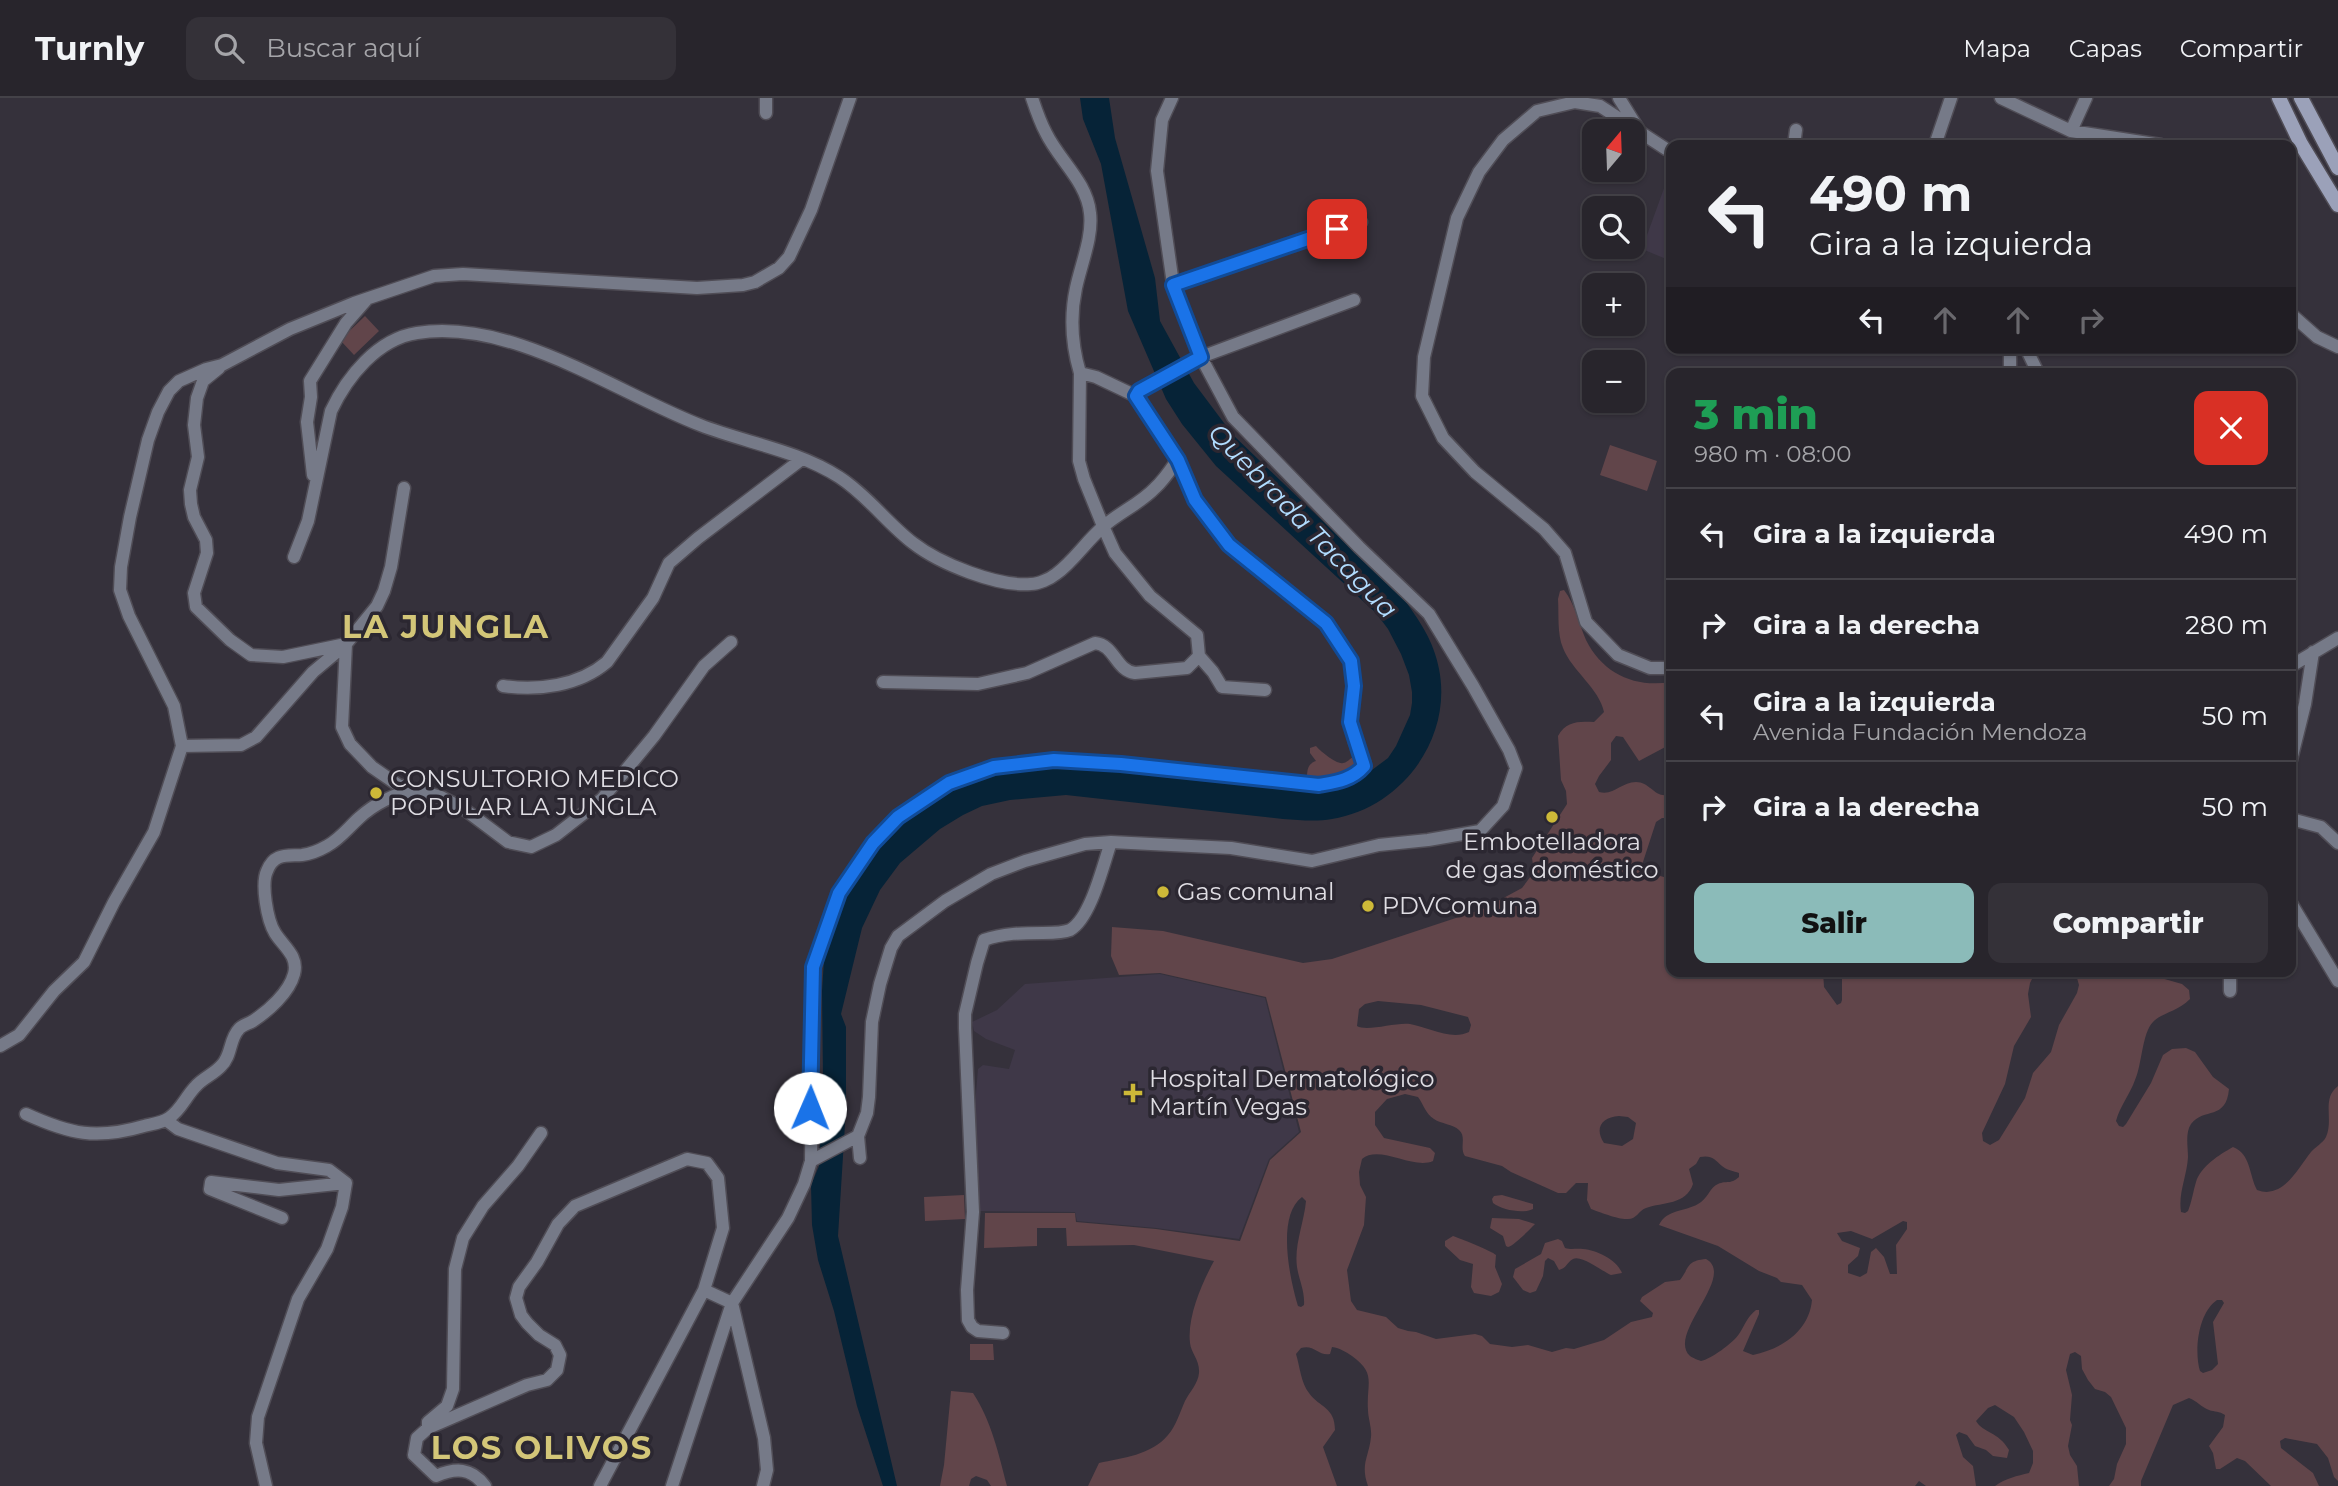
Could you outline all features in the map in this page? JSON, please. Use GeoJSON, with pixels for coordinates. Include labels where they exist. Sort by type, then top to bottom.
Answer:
{"type":"FeatureCollection","features":[{"type":"Feature","properties":{"kind":"main road"},"geometry":{"type":"LineString","coordinates":[[2279,98],[2301,144],[2338,205]]}},
{"type":"Feature","properties":{"kind":"main road"},"geometry":{"type":"LineString","coordinates":[[2301,98],[2338,168]]}},
{"type":"Feature","properties":{"kind":"street"},"geometry":{"type":"LineString","coordinates":[[766,98],[766,113]]}},
{"type":"Feature","properties":{"kind":"street"},"geometry":{"type":"LineString","coordinates":[[346,644],[283,657],[251,655],[230,640],[196,607],[194,593],[207,553],[206,540],[194,517],[190,490],[198,457],[194,425],[197,398],[203,381],[222,365],[290,329],[434,276],[463,274],[697,288],[755,282],[779,268],[789,257],[811,210],[849,98]]}},
{"type":"Feature","properties":{"kind":"street"},"geometry":{"type":"LineString","coordinates":[[1032,98],[1045,133],[1086,194],[1091,215],[1087,247],[1075,291],[1072,333],[1074,354],[1080,373],[1079,461],[1084,479],[1115,553],[1150,596],[1197,635],[1199,656],[1222,687],[1265,690]]}},
{"type":"Feature","properties":{"kind":"street"},"geometry":{"type":"LineString","coordinates":[[814,1159],[852,1139],[869,1097],[874,1005],[891,948],[898,936],[945,901],[991,874],[1085,844],[1111,842],[1231,848],[1312,861],[1379,845],[1480,831],[1503,806],[1516,768],[1497,727],[1436,622],[1359,547],[1233,416],[1201,357],[1173,285],[1157,171],[1162,120],[1171,98]]}},
{"type":"Feature","properties":{"kind":"street"},"geometry":{"type":"LineString","coordinates":[[1557,98],[1503,140],[1479,172],[1457,218],[1424,357],[1422,396],[1443,438],[1475,471],[1544,529],[1565,553],[1587,622],[1618,655],[1650,668],[1666,668]]}},
{"type":"Feature","properties":{"kind":"street"},"geometry":{"type":"LineString","coordinates":[[1619,98],[1632,119]]}},
{"type":"Feature","properties":{"kind":"street"},"geometry":{"type":"LineString","coordinates":[[1937,140],[1951,98]]}},
{"type":"Feature","properties":{"kind":"street"},"geometry":{"type":"LineString","coordinates":[[2001,98],[2071,131],[2129,140]]}},
{"type":"Feature","properties":{"kind":"street"},"geometry":{"type":"LineString","coordinates":[[2071,131],[2086,98]]}},
{"type":"Feature","properties":{"kind":"street"},"geometry":{"type":"LineString","coordinates":[[1537,111],[1576,102],[1600,106],[1621,119]]}},
{"type":"Feature","properties":{"kind":"street"},"geometry":{"type":"LineString","coordinates":[[1795,140],[1796,130]]}},
{"type":"Feature","properties":{"kind":"street"},"geometry":{"type":"LineString","coordinates":[[1645,134],[1666,149]]}},
{"type":"Feature","properties":{"kind":"street"},"geometry":{"type":"LineString","coordinates":[[1173,285],[1361,222]]}},
{"type":"Feature","properties":{"kind":"street"},"geometry":{"type":"LineString","coordinates":[[314,486],[307,422],[311,397],[310,381],[346,323],[368,299]]}},
{"type":"Feature","properties":{"kind":"street"},"geometry":{"type":"LineString","coordinates":[[1138,394],[1201,357],[1354,300]]}},
{"type":"Feature","properties":{"kind":"street"},"geometry":{"type":"LineString","coordinates":[[2296,318],[2317,337],[2338,347]]}},
{"type":"Feature","properties":{"kind":"street"},"geometry":{"type":"LineString","coordinates":[[294,557],[308,521],[331,411],[337,397],[377,350],[416,333],[443,331],[466,334],[537,351],[701,425],[802,459],[837,475],[913,543],[931,555],[1003,583],[1034,584],[1055,575],[1103,526],[1154,489],[1178,460]]}},
{"type":"Feature","properties":{"kind":"street"},"geometry":{"type":"LineString","coordinates":[[0,1046],[19,1034],[54,991],[84,962],[154,832],[182,746],[174,706],[129,616],[120,590],[121,567],[148,440],[158,412],[169,391],[179,381],[222,365]]}},
{"type":"Feature","properties":{"kind":"street"},"geometry":{"type":"LineString","coordinates":[[672,1486],[732,1303],[788,1217],[814,1159],[813,967],[839,893],[873,843],[898,817],[949,783],[994,767],[1042,761],[1121,764],[1319,785],[1353,776],[1364,766],[1350,722],[1354,686],[1351,661],[1326,623],[1229,545],[1195,500],[1178,460],[1138,394],[1080,373]]}},
{"type":"Feature","properties":{"kind":"street"},"geometry":{"type":"LineString","coordinates":[[503,686],[520,689],[560,685],[597,671],[607,662],[653,598],[668,563],[802,459]]}},
{"type":"Feature","properties":{"kind":"street"},"geometry":{"type":"LineString","coordinates":[[182,746],[242,745],[256,737],[313,672],[346,644],[377,606],[384,591],[391,567],[404,488]]}},
{"type":"Feature","properties":{"kind":"street"},"geometry":{"type":"LineString","coordinates":[[2296,663],[2338,638]]}},
{"type":"Feature","properties":{"kind":"street"},"geometry":{"type":"LineString","coordinates":[[346,644],[342,727],[345,736],[372,766],[398,785],[441,797],[464,809],[508,842],[531,847],[550,839],[602,799],[654,736],[704,666],[731,642]]}},
{"type":"Feature","properties":{"kind":"street"},"geometry":{"type":"LineString","coordinates":[[883,682],[978,684],[1027,673],[1095,643],[1110,649],[1117,662],[1129,672],[1135,673],[1187,668],[1199,656]]}},
{"type":"Feature","properties":{"kind":"street"},"geometry":{"type":"LineString","coordinates":[[2296,740],[2313,652]]}},
{"type":"Feature","properties":{"kind":"street"},"geometry":{"type":"LineString","coordinates":[[26,1114],[59,1129],[81,1134],[122,1132],[166,1120],[178,1111],[196,1085],[221,1066],[229,1055],[233,1037],[240,1027],[266,1012],[283,993],[294,974],[295,962],[288,948],[274,932],[268,912],[264,882],[267,870],[274,860],[288,853],[303,855],[326,846],[339,838],[367,812],[403,791],[415,791]]}},
{"type":"Feature","properties":{"kind":"street"},"geometry":{"type":"LineString","coordinates":[[2296,820],[2322,827],[2338,843]]}},
{"type":"Feature","properties":{"kind":"street"},"geometry":{"type":"LineString","coordinates":[[1003,1333],[978,1331],[968,1320],[967,1290],[972,1212],[965,1013],[984,940],[995,936],[1069,930],[1087,910],[1111,842]]}},
{"type":"Feature","properties":{"kind":"street"},"geometry":{"type":"LineString","coordinates":[[2296,911],[2338,981]]}},
{"type":"Feature","properties":{"kind":"street"},"geometry":{"type":"LineString","coordinates":[[2230,977],[2230,991]]}},
{"type":"Feature","properties":{"kind":"street"},"geometry":{"type":"LineString","coordinates":[[166,1120],[178,1129],[277,1163],[329,1170],[346,1183]]}},
{"type":"Feature","properties":{"kind":"street"},"geometry":{"type":"LineString","coordinates":[[428,1428],[428,1422],[447,1406],[453,1389],[454,1269],[463,1238],[483,1206],[518,1166],[541,1133]]}},
{"type":"Feature","properties":{"kind":"street"},"geometry":{"type":"LineString","coordinates":[[852,1139],[860,1158]]}},
{"type":"Feature","properties":{"kind":"street"},"geometry":{"type":"LineString","coordinates":[[485,1486],[476,1475],[453,1469],[436,1476],[414,1455],[416,1438],[428,1428],[527,1385],[547,1380],[557,1370],[560,1355],[555,1345],[527,1323],[521,1315],[516,1298],[519,1287],[537,1262],[558,1224],[575,1206],[687,1159],[707,1163],[718,1178],[723,1228],[704,1290],[600,1486]]}},
{"type":"Feature","properties":{"kind":"street"},"geometry":{"type":"LineString","coordinates":[[282,1218],[210,1189],[211,1182],[279,1190],[346,1183]]}},
{"type":"Feature","properties":{"kind":"street"},"geometry":{"type":"LineString","coordinates":[[266,1486],[256,1443],[258,1417],[298,1299],[327,1249],[342,1207],[346,1183]]}},
{"type":"Feature","properties":{"kind":"street"},"geometry":{"type":"LineString","coordinates":[[704,1290],[732,1303]]}},
{"type":"Feature","properties":{"kind":"street"},"geometry":{"type":"LineString","coordinates":[[732,1303],[764,1438],[767,1471],[762,1485]]}},
{"type":"Feature","properties":{"kind":"shaded area"},"geometry":{"type":"Polygon","coordinates":[[[1666,183],[1666,259],[1645,250],[1645,241],[1666,183]]]}},
{"type":"Feature","properties":{"kind":"shaded area"},"geometry":{"type":"Polygon","coordinates":[[[365,316],[379,331],[354,355],[340,340],[365,316]]]}},
{"type":"Feature","properties":{"kind":"shaded area"},"geometry":{"type":"Polygon","coordinates":[[[1610,445],[1657,461],[1647,491],[1600,475],[1610,445]]]}},
{"type":"Feature","properties":{"kind":"shaded area"},"geometry":{"type":"Polygon","coordinates":[[[1564,590],[1593,652],[1611,670],[1645,683],[1666,682],[1666,747],[1639,761],[1623,737],[1616,736],[1611,743],[1611,760],[1595,784],[1599,792],[1604,793],[1636,782],[1666,795],[1666,818],[1656,822],[1641,868],[1666,878],[1666,977],[1823,977],[1824,987],[1837,1005],[1842,1000],[1842,977],[2033,977],[2028,994],[2031,1017],[2014,1046],[2005,1084],[1982,1133],[1983,1141],[1990,1145],[1999,1140],[2025,1098],[2033,1073],[2051,1052],[2059,1025],[2077,993],[2079,985],[2077,977],[2159,977],[2182,984],[2189,990],[2190,999],[2156,1019],[2149,1027],[2137,1074],[2116,1121],[2119,1126],[2126,1124],[2151,1083],[2163,1055],[2172,1049],[2186,1048],[2195,1052],[2213,1077],[2229,1089],[2224,1106],[2196,1119],[2189,1128],[2188,1157],[2181,1198],[2181,1212],[2185,1213],[2188,1211],[2198,1176],[2216,1157],[2233,1147],[2239,1150],[2246,1160],[2257,1190],[2275,1191],[2282,1187],[2326,1137],[2330,1097],[2338,1086],[2338,1481],[2328,1458],[2317,1444],[2285,1438],[2280,1441],[2281,1448],[2313,1473],[2319,1486],[2271,1486],[2245,1461],[2237,1458],[2216,1469],[2209,1446],[2223,1427],[2225,1415],[2206,1409],[2189,1398],[2173,1405],[2141,1486],[2109,1486],[2126,1444],[2126,1428],[2111,1397],[2095,1389],[2082,1369],[2081,1356],[2075,1352],[2070,1354],[2066,1370],[2072,1395],[2072,1425],[2068,1446],[2077,1466],[2079,1486],[1995,1486],[2007,1479],[2029,1473],[2033,1463],[2033,1451],[2014,1417],[1995,1405],[1988,1408],[1976,1421],[2005,1444],[2009,1450],[2007,1458],[1993,1456],[1975,1446],[1967,1435],[1959,1432],[1956,1435],[1963,1457],[1973,1466],[1976,1486],[1926,1486],[1919,1481],[1915,1486],[1368,1486],[1365,1466],[1371,1434],[1368,1374],[1360,1362],[1340,1349],[1332,1347],[1330,1354],[1305,1347],[1296,1354],[1302,1380],[1313,1398],[1330,1412],[1334,1422],[1335,1430],[1323,1447],[1337,1486],[1088,1486],[1099,1463],[1154,1447],[1173,1427],[1199,1373],[1190,1343],[1191,1322],[1200,1290],[1214,1261],[1134,1245],[1067,1246],[1066,1228],[1037,1228],[1037,1246],[984,1248],[985,1213],[1075,1213],[1076,1222],[1156,1229],[1240,1241],[1270,1160],[1301,1132],[1266,997],[1160,973],[1119,975],[1111,956],[1112,927],[1163,931],[1303,963],[1332,959],[1483,909],[1522,888],[1534,872],[1532,858],[1567,804],[1566,791],[1561,780],[1558,736],[1565,727],[1578,722],[1594,722],[1604,712],[1597,695],[1563,648],[1558,599],[1560,591],[1564,590]],[[1378,1001],[1365,1004],[1359,1009],[1357,1026],[1362,1028],[1410,1024],[1455,1035],[1469,1032],[1471,1025],[1468,1017],[1421,1005],[1378,1001]],[[1405,1094],[1387,1099],[1375,1112],[1375,1125],[1384,1138],[1430,1148],[1435,1153],[1433,1161],[1425,1163],[1377,1154],[1362,1159],[1359,1172],[1360,1185],[1366,1197],[1364,1225],[1347,1270],[1351,1301],[1357,1310],[1386,1317],[1398,1328],[1436,1339],[1475,1334],[1482,1336],[1490,1344],[1512,1347],[1528,1345],[1552,1352],[1574,1349],[1604,1340],[1631,1322],[1652,1317],[1653,1313],[1640,1301],[1642,1297],[1665,1282],[1680,1280],[1689,1265],[1706,1259],[1713,1267],[1713,1278],[1687,1334],[1685,1346],[1691,1357],[1701,1361],[1722,1350],[1736,1338],[1756,1310],[1759,1310],[1759,1314],[1743,1351],[1753,1355],[1783,1343],[1799,1330],[1805,1321],[1812,1300],[1802,1285],[1781,1282],[1718,1246],[1659,1225],[1671,1213],[1701,1202],[1715,1186],[1739,1177],[1739,1173],[1726,1168],[1713,1158],[1700,1157],[1689,1169],[1693,1184],[1685,1196],[1673,1202],[1646,1208],[1631,1219],[1624,1219],[1591,1209],[1587,1200],[1588,1183],[1576,1183],[1566,1193],[1558,1193],[1502,1166],[1465,1156],[1461,1133],[1431,1117],[1418,1097],[1405,1094]],[[1613,1117],[1601,1124],[1601,1138],[1604,1143],[1622,1146],[1633,1139],[1636,1123],[1628,1117],[1613,1117]],[[1302,1197],[1289,1218],[1287,1249],[1298,1306],[1301,1307],[1304,1305],[1304,1295],[1296,1259],[1306,1201],[1302,1197]],[[1903,1221],[1872,1239],[1851,1231],[1837,1233],[1842,1241],[1860,1248],[1858,1256],[1848,1265],[1848,1273],[1860,1277],[1867,1273],[1871,1252],[1876,1248],[1884,1257],[1890,1274],[1897,1274],[1896,1245],[1907,1229],[1907,1222],[1903,1221]],[[2217,1300],[2205,1314],[2199,1333],[2198,1363],[2203,1373],[2218,1364],[2213,1322],[2224,1303],[2217,1300]]]}},
{"type":"Feature","properties":{"kind":"shaded area"},"geometry":{"type":"Polygon","coordinates":[[[1316,746],[1340,763],[1354,757],[1359,761],[1353,773],[1330,777],[1324,781],[1307,780],[1309,766],[1316,761],[1310,748],[1316,746]]]}},
{"type":"Feature","properties":{"kind":"shaded area","name":"Hospital Dermatológico Martín Vegas"},"geometry":{"type":"Polygon","coordinates":[[[1160,974],[1265,998],[1299,1132],[1269,1159],[1239,1239],[1077,1221],[1075,1212],[980,1211],[974,1117],[978,1069],[983,1065],[1009,1069],[1015,1050],[986,1039],[974,1031],[972,1022],[997,1010],[1025,984],[1160,974]]]}},
{"type":"Feature","properties":{"kind":"shaded area"},"geometry":{"type":"Polygon","coordinates":[[[964,1195],[965,1219],[925,1221],[924,1197],[964,1195]]]}},
{"type":"Feature","properties":{"kind":"shaded area"},"geometry":{"type":"Polygon","coordinates":[[[1502,1195],[1533,1204],[1533,1209],[1513,1210],[1493,1203],[1494,1196],[1502,1195]]]}},
{"type":"Feature","properties":{"kind":"shaded area"},"geometry":{"type":"Polygon","coordinates":[[[1492,1218],[1519,1219],[1535,1224],[1508,1247],[1503,1236],[1490,1228],[1492,1218]]]}},
{"type":"Feature","properties":{"kind":"shaded area"},"geometry":{"type":"Polygon","coordinates":[[[1453,1236],[1496,1255],[1495,1267],[1502,1284],[1499,1292],[1491,1296],[1474,1293],[1471,1287],[1473,1264],[1460,1260],[1445,1246],[1445,1241],[1453,1236]]]}},
{"type":"Feature","properties":{"kind":"shaded area"},"geometry":{"type":"Polygon","coordinates":[[[1558,1239],[1565,1248],[1588,1250],[1606,1257],[1616,1264],[1622,1273],[1611,1275],[1577,1258],[1559,1270],[1554,1261],[1548,1258],[1536,1291],[1530,1293],[1523,1290],[1513,1277],[1515,1269],[1541,1254],[1545,1243],[1558,1239]]]}},
{"type":"Feature","properties":{"kind":"shaded area"},"geometry":{"type":"Polygon","coordinates":[[[970,1344],[993,1344],[994,1360],[970,1360],[970,1344]]]}},
{"type":"Feature","properties":{"kind":"shaded area"},"geometry":{"type":"Polygon","coordinates":[[[951,1391],[973,1393],[979,1403],[994,1438],[1007,1486],[991,1486],[987,1480],[976,1476],[971,1479],[969,1486],[940,1486],[951,1391]]]}},
{"type":"Feature","properties":{"kind":"water","name":"Quebrada Tacagua"},"geometry":{"type":"Polygon","coordinates":[[[1080,98],[1109,98],[1115,138],[1155,278],[1160,321],[1194,383],[1233,435],[1403,598],[1415,614],[1437,659],[1441,695],[1438,720],[1417,766],[1400,785],[1380,801],[1357,812],[1332,819],[1308,820],[1066,795],[1010,800],[982,806],[940,829],[900,863],[880,890],[862,928],[841,1014],[846,1027],[846,1108],[838,1236],[897,1486],[883,1486],[857,1406],[834,1311],[818,1260],[812,1225],[811,1185],[819,1166],[823,1078],[824,960],[828,935],[846,887],[892,828],[936,794],[985,774],[1035,764],[1100,767],[1192,780],[1321,791],[1347,786],[1388,758],[1410,715],[1412,703],[1409,675],[1401,654],[1376,613],[1216,466],[1182,424],[1166,399],[1128,311],[1101,164],[1083,119],[1080,98]]]}},
{"type":"Feature","properties":{"kind":"place","name":"CONSULTORIO MEDICO POPULAR LA JUNGLA"},"geometry":{"type":"Point","coordinates":[376,793]}},
{"type":"Feature","properties":{"kind":"place","name":"Embotelladora de gas doméstico"},"geometry":{"type":"Point","coordinates":[1552,817]}},
{"type":"Feature","properties":{"kind":"place","name":"Gas comunal"},"geometry":{"type":"Point","coordinates":[1163,892]}},
{"type":"Feature","properties":{"kind":"place","name":"PDVComuna"},"geometry":{"type":"Point","coordinates":[1368,906]}},
{"type":"Feature","properties":{"kind":"place","name":"Hospital Dermatológico Martín Vegas"},"geometry":{"type":"Point","coordinates":[1133,1093]}},
{"type":"Feature","properties":{"kind":"district","name":"LA JUNGLA"},"geometry":{"type":"Point","coordinates":[446,627]}},
{"type":"Feature","properties":{"kind":"district","name":"LOS OLIVOS"},"geometry":{"type":"Point","coordinates":[542,1448]}},
{"type":"Feature","properties":{"kind":"route"},"geometry":{"type":"LineString","coordinates":[[810,1108],[813,967],[839,893],[873,843],[898,817],[949,783],[994,767],[1054,760],[1121,764],[1319,785],[1353,776],[1364,766],[1350,722],[1354,686],[1351,661],[1326,623],[1229,545],[1195,500],[1178,460],[1136,396],[1139,391],[1201,357],[1173,285],[1337,229]]}}]}
